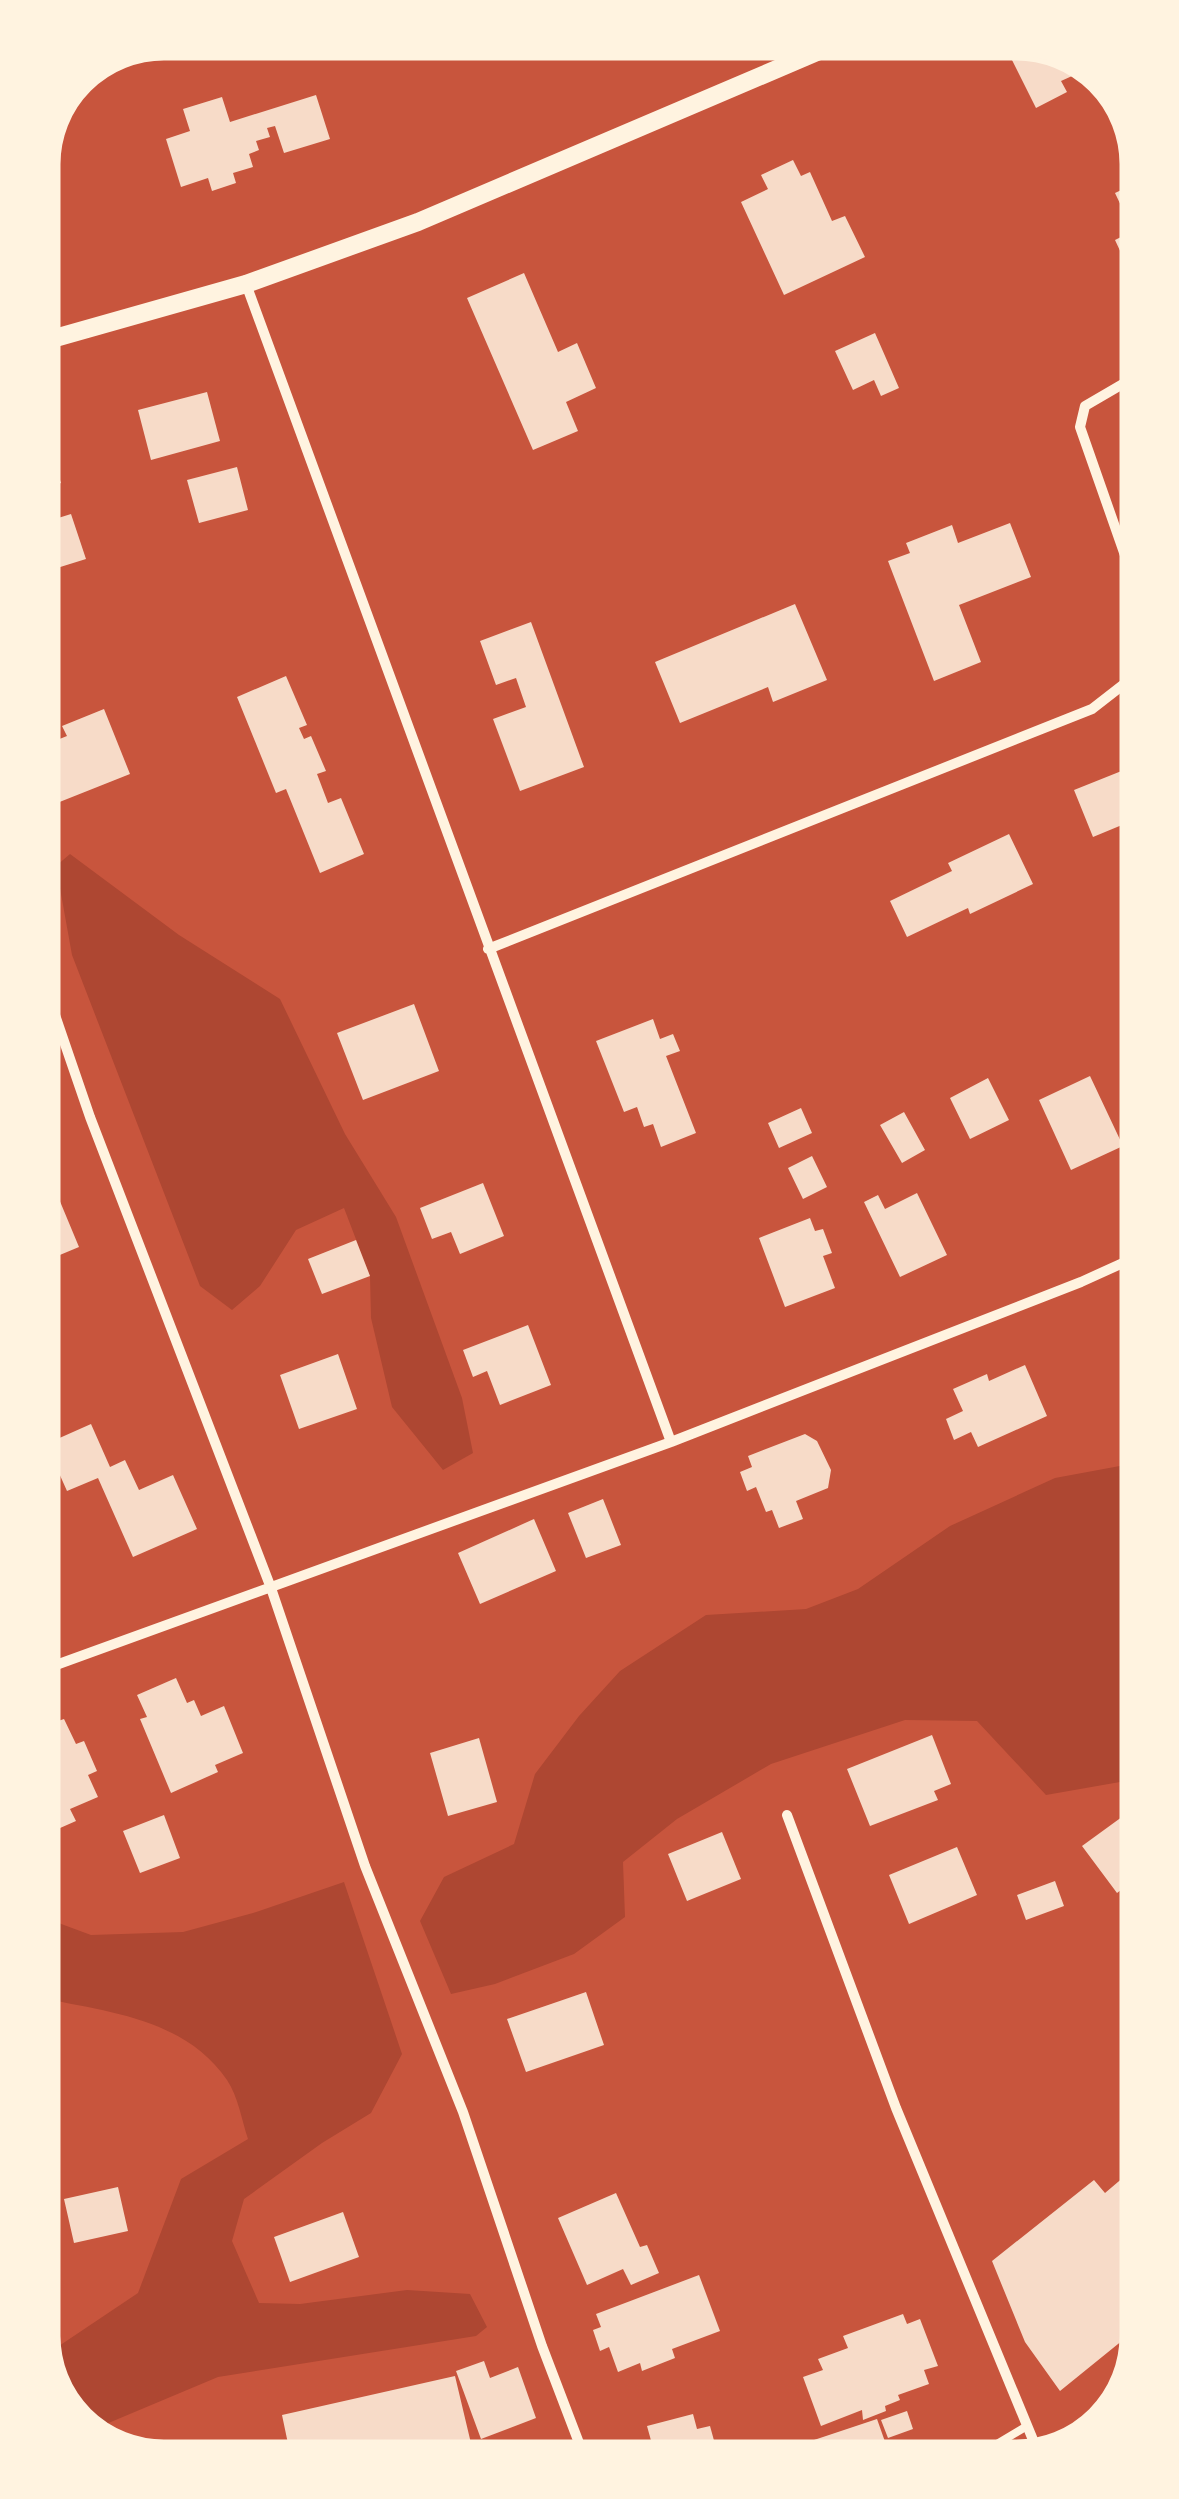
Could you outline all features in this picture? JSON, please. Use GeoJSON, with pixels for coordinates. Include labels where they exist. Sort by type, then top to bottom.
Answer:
{"type":"FeatureCollection","features":[{"type":"Feature","properties":{"kind":"street"},"geometry":{"type":"LineString","coordinates":[[58,337],[246,284],[418,222],[786,58]]}},
{"type":"Feature","properties":{"kind":"street"},"geometry":{"type":"LineString","coordinates":[[246,284],[671,1442]]}},
{"type":"Feature","properties":{"kind":"street"},"geometry":{"type":"LineString","coordinates":[[1122,384],[1085,406],[1080,427],[1122,547]]}},
{"type":"Feature","properties":{"kind":"street"},"geometry":{"type":"LineString","coordinates":[[488,949],[1092,709],[1122,686]]}},
{"type":"Feature","properties":{"kind":"street"},"geometry":{"type":"LineString","coordinates":[[58,1024],[90,1118],[271,1588],[365,1866],[463,2112],[578,2441]]}},
{"type":"Feature","properties":{"kind":"street"},"geometry":{"type":"LineString","coordinates":[[58,1663],[671,1442],[1122,1264]]}},
{"type":"Feature","properties":{"kind":"street"},"geometry":{"type":"LineString","coordinates":[[787,1815],[896,2108],[1033,2440]]}},
{"type":"Feature","properties":{"kind":"lane"},"geometry":{"type":"LineString","coordinates":[[1000,2442],[1027,2426]]}},
{"type":"Feature","properties":{"kind":"shaded area"},"geometry":{"type":"Polygon","coordinates":[[[70,854],[179,935],[280,999],[345,1134],[396,1217],[462,1398],[473,1453],[443,1470],[392,1407],[371,1318],[370,1276],[344,1208],[296,1230],[260,1286],[232,1310],[200,1286],[72,955],[58,864],[70,854]]]}},
{"type":"Feature","properties":{"kind":"shaded area"},"geometry":{"type":"Polygon","coordinates":[[[1122,1466],[1122,1782],[1046,1795],[977,1721],[905,1720],[771,1764],[677,1819],[623,1862],[625,1917],[574,1954],[495,1984],[451,1994],[420,1921],[444,1877],[514,1844],[535,1774],[620,1671],[706,1615],[806,1609],[858,1589],[950,1526],[1055,1478],[1122,1466]]]}},
{"type":"Feature","properties":{"kind":"shaded area"},"geometry":{"type":"Polygon","coordinates":[[[344,1882],[402,2054],[371,2113],[244,2199],[232,2241],[259,2303],[300,2304],[407,2290],[470,2294],[487,2327],[476,2336],[218,2377],[106,2424],[75,2394],[58,2347],[138,2293],[181,2179],[248,2139],[227,2080],[191,2044],[146,2022],[58,2001],[58,1923],[91,1935],[183,1932],[344,1882]]]}},
{"type":"Feature","properties":{"kind":"building"},"geometry":{"type":"Polygon","coordinates":[[[1011,58],[1036,60],[1074,75],[1061,81],[1067,92],[1036,108],[1011,58]]]}},
{"type":"Feature","properties":{"kind":"building"},"geometry":{"type":"Polygon","coordinates":[[[316,95],[330,139],[284,153],[275,126],[267,128],[270,137],[256,141],[259,150],[249,154],[253,167],[233,173],[236,183],[212,191],[208,178],[181,187],[166,139],[190,131],[183,109],[222,97],[230,122],[316,95]]]}},
{"type":"Feature","properties":{"kind":"building"},"geometry":{"type":"Polygon","coordinates":[[[793,160],[801,176],[810,172],[832,221],[845,216],[865,257],[784,295],[741,202],[768,189],[761,175],[793,160]]]}},
{"type":"Feature","properties":{"kind":"building"},"geometry":{"type":"Polygon","coordinates":[[[1122,190],[1122,208],[1115,193],[1122,190]]]}},
{"type":"Feature","properties":{"kind":"building"},"geometry":{"type":"Polygon","coordinates":[[[1122,236],[1122,255],[1115,240],[1122,236]]]}},
{"type":"Feature","properties":{"kind":"building"},"geometry":{"type":"Polygon","coordinates":[[[524,273],[558,352],[577,343],[596,388],[566,402],[578,431],[533,450],[467,298],[524,273]]]}},
{"type":"Feature","properties":{"kind":"building"},"geometry":{"type":"Polygon","coordinates":[[[875,333],[899,388],[881,396],[874,380],[853,390],[835,351],[875,333]]]}},
{"type":"Feature","properties":{"kind":"building"},"geometry":{"type":"Polygon","coordinates":[[[207,392],[220,441],[151,460],[138,410],[207,392]]]}},
{"type":"Feature","properties":{"kind":"building"},"geometry":{"type":"Polygon","coordinates":[[[237,467],[248,510],[199,523],[187,480],[237,467]]]}},
{"type":"Feature","properties":{"kind":"building"},"geometry":{"type":"Polygon","coordinates":[[[71,514],[86,559],[58,568],[58,518],[71,514]]]}},
{"type":"Feature","properties":{"kind":"building"},"geometry":{"type":"Polygon","coordinates":[[[1010,523],[1031,577],[959,605],[981,662],[934,681],[888,561],[910,553],[906,543],[952,525],[958,543],[1010,523]]]}},
{"type":"Feature","properties":{"kind":"building"},"geometry":{"type":"Polygon","coordinates":[[[795,604],[827,680],[773,702],[768,687],[680,723],[655,662],[795,604]]]}},
{"type":"Feature","properties":{"kind":"building"},"geometry":{"type":"Polygon","coordinates":[[[531,622],[584,767],[520,791],[493,719],[526,707],[516,678],[496,685],[480,641],[531,622]]]}},
{"type":"Feature","properties":{"kind":"building"},"geometry":{"type":"Polygon","coordinates":[[[286,676],[307,725],[299,728],[304,739],[311,736],[326,771],[317,774],[328,803],[341,798],[364,854],[320,873],[286,789],[276,793],[237,697],[286,676]]]}},
{"type":"Feature","properties":{"kind":"building"},"geometry":{"type":"Polygon","coordinates":[[[104,709],[130,774],[58,803],[58,740],[67,736],[62,726],[104,709]]]}},
{"type":"Feature","properties":{"kind":"building"},"geometry":{"type":"Polygon","coordinates":[[[1122,771],[1122,825],[1093,837],[1074,790],[1122,771]]]}},
{"type":"Feature","properties":{"kind":"building"},"geometry":{"type":"Polygon","coordinates":[[[1009,834],[1033,884],[970,914],[968,908],[907,937],[890,901],[952,871],[948,863],[1009,834]]]}},
{"type":"Feature","properties":{"kind":"building"},"geometry":{"type":"Polygon","coordinates":[[[414,1004],[439,1071],[363,1100],[337,1033],[414,1004]]]}},
{"type":"Feature","properties":{"kind":"building"},"geometry":{"type":"Polygon","coordinates":[[[653,1019],[660,1039],[673,1034],[680,1051],[666,1056],[696,1133],[661,1147],[653,1124],[644,1127],[637,1107],[624,1112],[596,1041],[653,1019]]]}},
{"type":"Feature","properties":{"kind":"building"},"geometry":{"type":"Polygon","coordinates":[[[1090,1076],[1122,1146],[1071,1170],[1039,1100],[1090,1076]]]}},
{"type":"Feature","properties":{"kind":"building"},"geometry":{"type":"Polygon","coordinates":[[[988,1078],[1009,1120],[970,1139],[950,1098],[988,1078]]]}},
{"type":"Feature","properties":{"kind":"building"},"geometry":{"type":"Polygon","coordinates":[[[801,1108],[812,1133],[779,1148],[768,1123],[801,1108]]]}},
{"type":"Feature","properties":{"kind":"building"},"geometry":{"type":"Polygon","coordinates":[[[904,1112],[925,1150],[902,1163],[880,1125],[904,1112]]]}},
{"type":"Feature","properties":{"kind":"building"},"geometry":{"type":"Polygon","coordinates":[[[812,1156],[827,1187],[803,1199],[788,1168],[812,1156]]]}},
{"type":"Feature","properties":{"kind":"building"},"geometry":{"type":"Polygon","coordinates":[[[483,1183],[504,1236],[460,1254],[451,1232],[432,1239],[420,1208],[483,1183]]]}},
{"type":"Feature","properties":{"kind":"building"},"geometry":{"type":"Polygon","coordinates":[[[917,1193],[947,1255],[900,1277],[864,1202],[878,1195],[885,1209],[917,1193]]]}},
{"type":"Feature","properties":{"kind":"building"},"geometry":{"type":"Polygon","coordinates":[[[58,1199],[79,1247],[58,1256],[58,1199]]]}},
{"type":"Feature","properties":{"kind":"building"},"geometry":{"type":"Polygon","coordinates":[[[810,1218],[815,1231],[823,1229],[832,1253],[823,1256],[835,1288],[785,1307],[759,1238],[810,1218]]]}},
{"type":"Feature","properties":{"kind":"building"},"geometry":{"type":"Polygon","coordinates":[[[356,1240],[370,1276],[322,1294],[308,1259],[356,1240]]]}},
{"type":"Feature","properties":{"kind":"building"},"geometry":{"type":"Polygon","coordinates":[[[528,1325],[551,1385],[500,1405],[487,1371],[473,1377],[463,1350],[528,1325]]]}},
{"type":"Feature","properties":{"kind":"building"},"geometry":{"type":"Polygon","coordinates":[[[338,1354],[357,1409],[299,1429],[280,1375],[338,1354]]]}},
{"type":"Feature","properties":{"kind":"building"},"geometry":{"type":"Polygon","coordinates":[[[1025,1365],[1047,1416],[978,1447],[971,1432],[954,1440],[946,1419],[963,1411],[953,1389],[987,1374],[989,1381],[1025,1365]]]}},
{"type":"Feature","properties":{"kind":"building"},"geometry":{"type":"Polygon","coordinates":[[[91,1424],[110,1467],[125,1460],[139,1490],[173,1475],[197,1529],[133,1557],[98,1478],[67,1491],[58,1471],[58,1439],[91,1424]]]}},
{"type":"Feature","properties":{"kind":"building"},"geometry":{"type":"Polygon","coordinates":[[[805,1434],[817,1441],[831,1470],[828,1488],[796,1501],[803,1519],[779,1528],[772,1510],[766,1512],[756,1487],[747,1491],[740,1472],[752,1467],[748,1456],[805,1434]]]}},
{"type":"Feature","properties":{"kind":"building"},"geometry":{"type":"Polygon","coordinates":[[[603,1499],[621,1545],[586,1558],[568,1513],[603,1499]]]}},
{"type":"Feature","properties":{"kind":"building"},"geometry":{"type":"Polygon","coordinates":[[[534,1519],[556,1571],[480,1604],[458,1553],[534,1519]]]}},
{"type":"Feature","properties":{"kind":"building"},"geometry":{"type":"Polygon","coordinates":[[[176,1678],[187,1703],[194,1700],[201,1716],[224,1706],[243,1753],[215,1765],[218,1772],[171,1793],[140,1719],[147,1717],[137,1695],[176,1678]]]}},
{"type":"Feature","properties":{"kind":"building"},"geometry":{"type":"Polygon","coordinates":[[[64,1719],[76,1744],[84,1741],[97,1771],[88,1775],[98,1797],[70,1809],[76,1821],[58,1829],[58,1721],[64,1719]]]}},
{"type":"Feature","properties":{"kind":"building"},"geometry":{"type":"Polygon","coordinates":[[[932,1735],[951,1784],[934,1791],[938,1800],[870,1826],[847,1769],[932,1735]]]}},
{"type":"Feature","properties":{"kind":"building"},"geometry":{"type":"Polygon","coordinates":[[[479,1738],[497,1802],[448,1816],[430,1753],[479,1738]]]}},
{"type":"Feature","properties":{"kind":"building"},"geometry":{"type":"Polygon","coordinates":[[[164,1815],[180,1858],[140,1873],[123,1831],[164,1815]]]}},
{"type":"Feature","properties":{"kind":"building"},"geometry":{"type":"Polygon","coordinates":[[[1122,1817],[1122,1889],[1117,1893],[1082,1846],[1122,1817]]]}},
{"type":"Feature","properties":{"kind":"building"},"geometry":{"type":"Polygon","coordinates":[[[722,1832],[741,1879],[687,1901],[668,1854],[722,1832]]]}},
{"type":"Feature","properties":{"kind":"building"},"geometry":{"type":"Polygon","coordinates":[[[957,1847],[977,1895],[909,1924],[889,1875],[957,1847]]]}},
{"type":"Feature","properties":{"kind":"building"},"geometry":{"type":"Polygon","coordinates":[[[1055,1881],[1064,1906],[1026,1920],[1017,1895],[1055,1881]]]}},
{"type":"Feature","properties":{"kind":"building"},"geometry":{"type":"Polygon","coordinates":[[[586,1992],[604,2045],[526,2072],[507,2019],[586,1992]]]}},
{"type":"Feature","properties":{"kind":"building"},"geometry":{"type":"Polygon","coordinates":[[[1122,2179],[1122,2341],[1060,2391],[1025,2342],[992,2261],[1094,2180],[1105,2193],[1122,2179]]]}},
{"type":"Feature","properties":{"kind":"building"},"geometry":{"type":"Polygon","coordinates":[[[118,2187],[128,2231],[74,2243],[64,2199],[118,2187]]]}},
{"type":"Feature","properties":{"kind":"building"},"geometry":{"type":"Polygon","coordinates":[[[616,2193],[640,2247],[647,2245],[659,2273],[631,2285],[623,2269],[587,2285],[558,2218],[616,2193]]]}},
{"type":"Feature","properties":{"kind":"building"},"geometry":{"type":"Polygon","coordinates":[[[343,2212],[359,2257],[290,2282],[274,2237],[343,2212]]]}},
{"type":"Feature","properties":{"kind":"building"},"geometry":{"type":"Polygon","coordinates":[[[699,2275],[720,2331],[672,2349],[675,2358],[642,2371],[640,2363],[618,2372],[609,2347],[600,2351],[593,2330],[601,2327],[596,2314],[699,2275]]]}},
{"type":"Feature","properties":{"kind":"building"},"geometry":{"type":"Polygon","coordinates":[[[903,2314],[907,2324],[920,2319],[938,2366],[924,2370],[929,2384],[898,2395],[900,2400],[885,2406],[886,2411],[863,2420],[862,2410],[821,2426],[803,2377],[823,2370],[818,2359],[848,2348],[843,2336],[903,2314]]]}},
{"type":"Feature","properties":{"kind":"building"},"geometry":{"type":"Polygon","coordinates":[[[484,2361],[490,2378],[518,2367],[536,2418],[481,2439],[456,2371],[484,2361]]]}},
{"type":"Feature","properties":{"kind":"building"},"geometry":{"type":"Polygon","coordinates":[[[455,2376],[471,2441],[287,2441],[282,2415],[455,2376]]]}},
{"type":"Feature","properties":{"kind":"building"},"geometry":{"type":"Polygon","coordinates":[[[907,2411],[913,2429],[888,2438],[881,2420],[907,2411]]]}},
{"type":"Feature","properties":{"kind":"building"},"geometry":{"type":"Polygon","coordinates":[[[693,2414],[697,2429],[710,2426],[714,2442],[651,2442],[647,2426],[693,2414]]]}},
{"type":"Feature","properties":{"kind":"building"},"geometry":{"type":"Polygon","coordinates":[[[877,2419],[885,2442],[809,2442],[877,2419]]]}}]}
